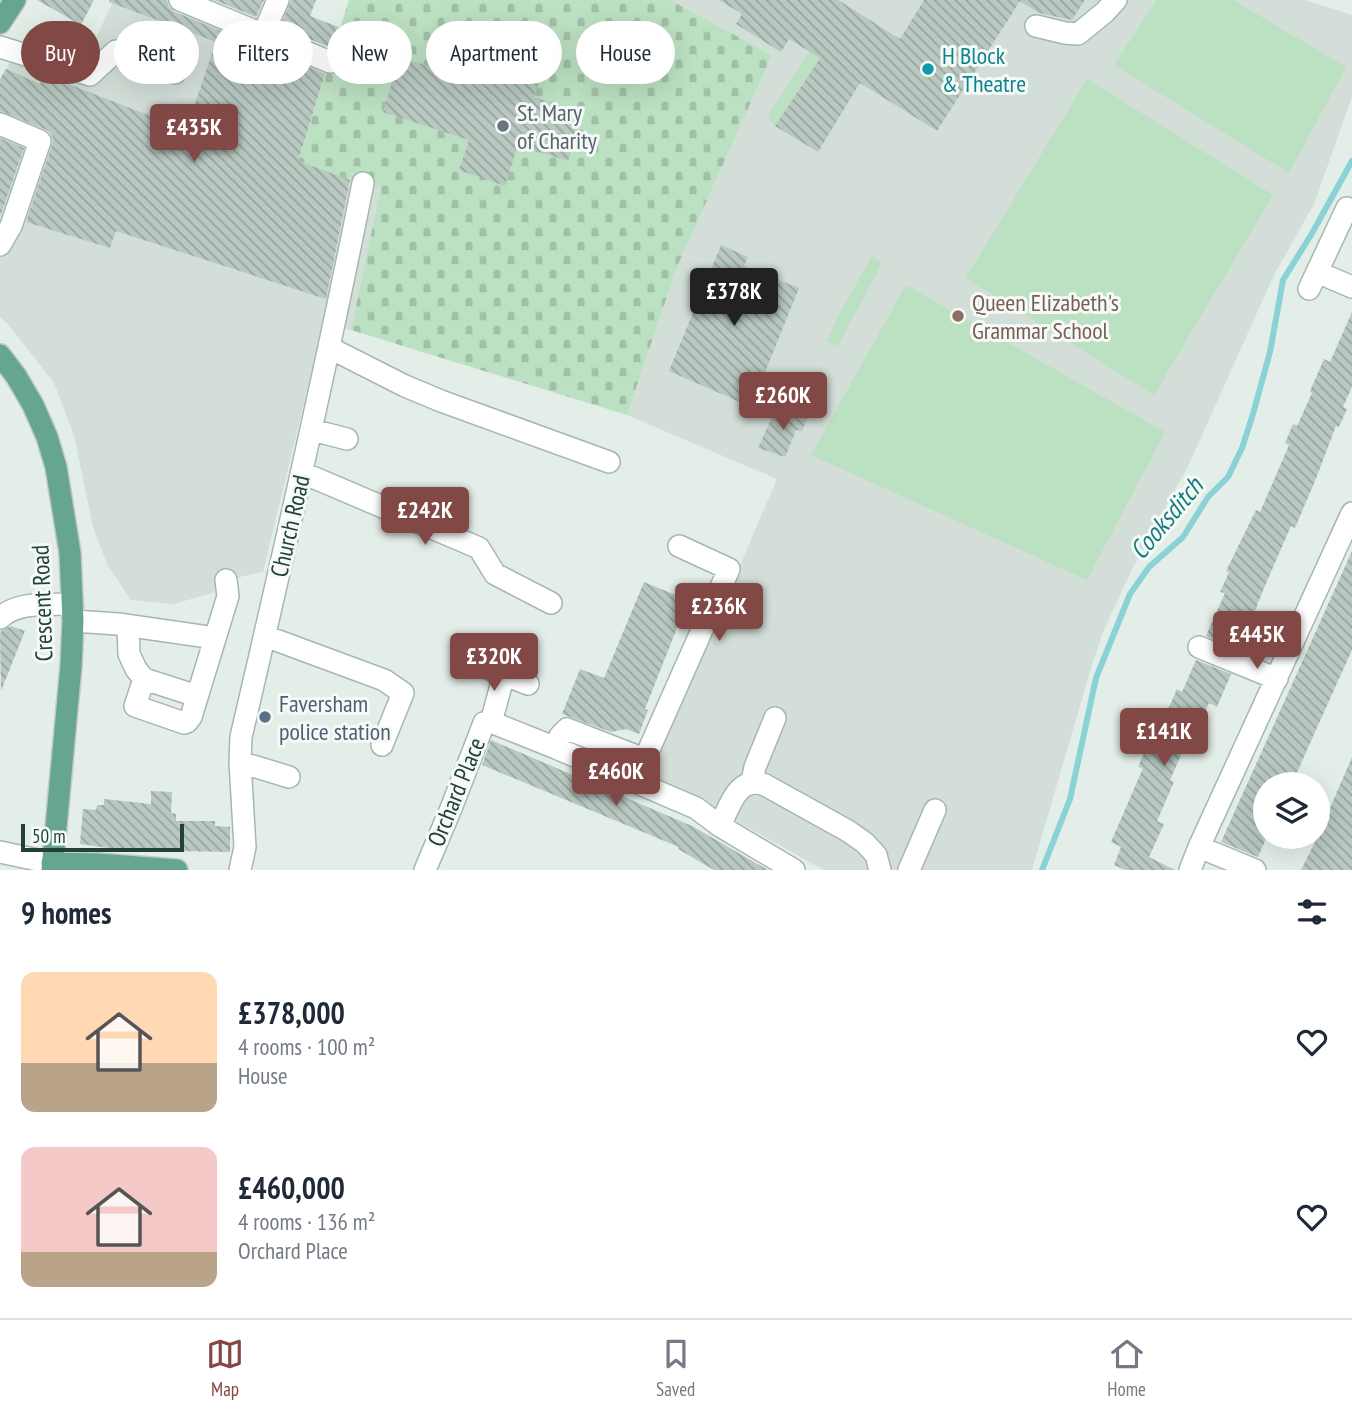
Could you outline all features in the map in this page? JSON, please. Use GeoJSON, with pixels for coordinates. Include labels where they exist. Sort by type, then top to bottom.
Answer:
{"type":"FeatureCollection","features":[{"type":"Feature","properties":{"kind":"main road"},"geometry":{"type":"LineString","coordinates":[[0,23],[15,0]]}},
{"type":"Feature","properties":{"kind":"main road","name":"Crescent Road"},"geometry":{"type":"LineString","coordinates":[[0,355],[33,405],[47,438],[56,467],[70,553],[72,612],[63,755],[52,867]]}},
{"type":"Feature","properties":{"kind":"main road"},"geometry":{"type":"LineString","coordinates":[[52,867],[98,864],[177,870]]}},
{"type":"Feature","properties":{"kind":"street"},"geometry":{"type":"LineString","coordinates":[[180,0],[231,21]]}},
{"type":"Feature","properties":{"kind":"street"},"geometry":{"type":"LineString","coordinates":[[269,21],[278,0]]}},
{"type":"Feature","properties":{"kind":"street"},"geometry":{"type":"LineString","coordinates":[[1036,26],[1078,34],[1116,0]]}},
{"type":"Feature","properties":{"kind":"street"},"geometry":{"type":"LineString","coordinates":[[0,47],[90,75],[114,53]]}},
{"type":"Feature","properties":{"kind":"street"},"geometry":{"type":"LineString","coordinates":[[0,124],[40,141],[11,226],[0,245]]}},
{"type":"Feature","properties":{"kind":"street","name":"Church Road"},"geometry":{"type":"LineString","coordinates":[[240,870],[245,847],[241,737],[303,472],[363,183]]}},
{"type":"Feature","properties":{"kind":"street"},"geometry":{"type":"LineString","coordinates":[[1347,208],[1313,280],[1352,287]]}},
{"type":"Feature","properties":{"kind":"street"},"geometry":{"type":"LineString","coordinates":[[330,348],[440,401],[609,462]]}},
{"type":"Feature","properties":{"kind":"street"},"geometry":{"type":"LineString","coordinates":[[312,430],[347,439]]}},
{"type":"Feature","properties":{"kind":"street"},"geometry":{"type":"LineString","coordinates":[[303,472],[479,548],[495,574],[551,603]]}},
{"type":"Feature","properties":{"kind":"street"},"geometry":{"type":"LineString","coordinates":[[1190,870],[1352,513]]}},
{"type":"Feature","properties":{"kind":"street"},"geometry":{"type":"LineString","coordinates":[[635,781],[729,569],[679,546]]}},
{"type":"Feature","properties":{"kind":"street"},"geometry":{"type":"LineString","coordinates":[[128,626],[129,654],[142,685],[135,706],[184,723],[189,720],[228,596],[226,580]]}},
{"type":"Feature","properties":{"kind":"street"},"geometry":{"type":"LineString","coordinates":[[0,618],[22,606],[72,612],[128,626],[215,638]]}},
{"type":"Feature","properties":{"kind":"street"},"geometry":{"type":"LineString","coordinates":[[265,636],[384,680],[403,693],[382,745]]}},
{"type":"Feature","properties":{"kind":"street"},"geometry":{"type":"LineString","coordinates":[[1199,647],[1276,679]]}},
{"type":"Feature","properties":{"kind":"street"},"geometry":{"type":"LineString","coordinates":[[475,663],[528,684]]}},
{"type":"Feature","properties":{"kind":"street"},"geometry":{"type":"LineString","coordinates":[[491,722],[504,675]]}},
{"type":"Feature","properties":{"kind":"street"},"geometry":{"type":"LineString","coordinates":[[142,685],[195,702]]}},
{"type":"Feature","properties":{"kind":"street"},"geometry":{"type":"LineString","coordinates":[[752,782],[755,766],[775,718]]}},
{"type":"Feature","properties":{"kind":"street","name":"Orchard Place"},"geometry":{"type":"LineString","coordinates":[[425,870],[484,723],[491,722],[696,808],[720,826],[794,870]]}},
{"type":"Feature","properties":{"kind":"street"},"geometry":{"type":"LineString","coordinates":[[556,748],[560,736],[567,729],[644,759]]}},
{"type":"Feature","properties":{"kind":"street"},"geometry":{"type":"LineString","coordinates":[[240,762],[289,777]]}},
{"type":"Feature","properties":{"kind":"street"},"geometry":{"type":"LineString","coordinates":[[720,826],[739,789],[752,782],[765,785],[848,831],[872,849],[883,869]]}},
{"type":"Feature","properties":{"kind":"street"},"geometry":{"type":"LineString","coordinates":[[909,870],[935,810]]}},
{"type":"Feature","properties":{"kind":"street"},"geometry":{"type":"LineString","coordinates":[[1199,847],[1255,870]]}},
{"type":"Feature","properties":{"kind":"street"},"geometry":{"type":"LineString","coordinates":[[0,852],[52,867]]}},
{"type":"Feature","properties":{"kind":"shaded area"},"geometry":{"type":"Polygon","coordinates":[[[114,0],[142,0],[213,26],[213,84],[313,84],[313,67],[326,72],[298,160],[357,183],[382,188],[351,330],[323,325],[263,572],[226,580],[212,593],[174,604],[131,600],[107,564],[93,527],[74,435],[54,383],[0,317],[0,79],[21,45],[21,84],[100,84],[100,29],[114,0]]]}},
{"type":"Feature","properties":{"kind":"shaded area","name":"Queen Elizabeth's Grammar School"},"geometry":{"type":"Polygon","coordinates":[[[670,0],[1305,0],[1352,15],[1352,97],[1314,204],[1274,275],[1189,464],[1132,569],[1103,632],[1032,870],[824,870],[700,801],[649,777],[777,479],[627,415],[677,267],[772,55],[670,0]]]}},
{"type":"Feature","properties":{"kind":"green space"},"geometry":{"type":"Polygon","coordinates":[[[349,0],[670,0],[772,55],[677,267],[627,415],[351,330],[381,188],[357,183],[298,161],[327,69],[327,84],[412,84],[412,21],[342,21],[349,0]]]}},
{"type":"Feature","properties":{"kind":"green space"},"geometry":{"type":"Polygon","coordinates":[[[1157,0],[1233,0],[1346,67],[1289,173],[1114,65],[1157,0]]]}},
{"type":"Feature","properties":{"kind":"green space"},"geometry":{"type":"Polygon","coordinates":[[[809,52],[820,58],[775,126],[767,117],[809,52]]]}},
{"type":"Feature","properties":{"kind":"green space"},"geometry":{"type":"Polygon","coordinates":[[[1087,79],[1273,195],[1154,395],[966,278],[1087,79]]]}},
{"type":"Feature","properties":{"kind":"green space"},"geometry":{"type":"Polygon","coordinates":[[[872,256],[882,263],[838,346],[827,341],[872,256]]]}},
{"type":"Feature","properties":{"kind":"green space"},"geometry":{"type":"Polygon","coordinates":[[[906,285],[1165,432],[1087,580],[811,455],[906,285]]]}},
{"type":"Feature","properties":{"kind":"building"},"geometry":{"type":"Polygon","coordinates":[[[37,0],[94,0],[83,21],[74,21],[37,0]]]}},
{"type":"Feature","properties":{"kind":"building"},"geometry":{"type":"Polygon","coordinates":[[[167,0],[169,7],[175,12],[197,21],[160,21],[109,2],[167,0]]]}},
{"type":"Feature","properties":{"kind":"building"},"geometry":{"type":"Polygon","coordinates":[[[214,0],[264,0],[256,17],[214,0]]]}},
{"type":"Feature","properties":{"kind":"building"},"geometry":{"type":"Polygon","coordinates":[[[291,0],[316,0],[310,16],[327,23],[327,46],[313,40],[313,21],[282,21],[291,0]]]}},
{"type":"Feature","properties":{"kind":"building"},"geometry":{"type":"Polygon","coordinates":[[[719,0],[838,0],[900,39],[924,0],[1085,0],[1072,20],[1039,13],[1020,1],[937,131],[860,83],[818,152],[775,126],[820,58],[789,39],[781,52],[736,24],[742,14],[719,0]]]}},
{"type":"Feature","properties":{"kind":"building"},"geometry":{"type":"Polygon","coordinates":[[[199,22],[213,28],[213,41],[199,36],[199,22]]]}},
{"type":"Feature","properties":{"kind":"building"},"geometry":{"type":"Polygon","coordinates":[[[213,51],[213,84],[313,84],[313,69],[325,74],[298,161],[350,180],[326,299],[116,231],[110,248],[26,222],[53,139],[51,133],[45,129],[0,111],[0,79],[6,69],[21,76],[21,84],[69,84],[186,130],[213,51]]]}},
{"type":"Feature","properties":{"kind":"building","name":"St. Mary of Charity"},"geometry":{"type":"Polygon","coordinates":[[[412,61],[426,65],[426,84],[538,84],[534,97],[583,113],[568,161],[518,145],[505,186],[459,170],[469,140],[383,112],[392,84],[412,84],[412,61]]]}},
{"type":"Feature","properties":{"kind":"building"},"geometry":{"type":"Polygon","coordinates":[[[0,138],[24,148],[1,214],[0,214],[0,138]]]}},
{"type":"Feature","properties":{"kind":"building"},"geometry":{"type":"Polygon","coordinates":[[[721,245],[748,257],[744,266],[799,288],[751,407],[669,371],[721,245]]]}},
{"type":"Feature","properties":{"kind":"building"},"geometry":{"type":"Polygon","coordinates":[[[1352,312],[1352,387],[1343,407],[1347,409],[1339,427],[1336,426],[1295,528],[1291,526],[1264,588],[1250,623],[1254,624],[1245,642],[1240,640],[1237,648],[1206,636],[1225,593],[1220,592],[1229,572],[1226,571],[1256,510],[1260,512],[1289,445],[1285,443],[1293,424],[1297,426],[1324,359],[1330,362],[1352,312]]]}},
{"type":"Feature","properties":{"kind":"building"},"geometry":{"type":"Polygon","coordinates":[[[789,404],[809,414],[802,431],[796,430],[785,457],[758,448],[772,417],[784,423],[789,404]]]}},
{"type":"Feature","properties":{"kind":"building"},"geometry":{"type":"Polygon","coordinates":[[[1352,551],[1352,650],[1297,772],[1253,772],[1253,849],[1262,849],[1258,857],[1221,842],[1352,551]]]}},
{"type":"Feature","properties":{"kind":"building"},"geometry":{"type":"Polygon","coordinates":[[[644,582],[688,600],[645,709],[648,710],[639,734],[626,729],[611,732],[562,714],[580,669],[604,678],[644,582]]]}},
{"type":"Feature","properties":{"kind":"building"},"geometry":{"type":"Polygon","coordinates":[[[11,626],[25,631],[1,691],[0,634],[11,626]]]}},
{"type":"Feature","properties":{"kind":"building"},"geometry":{"type":"Polygon","coordinates":[[[1196,660],[1231,674],[1217,707],[1209,703],[1193,736],[1190,735],[1170,780],[1174,782],[1157,821],[1164,824],[1149,857],[1175,870],[1125,870],[1114,865],[1121,847],[1111,842],[1143,768],[1138,767],[1158,721],[1162,723],[1177,689],[1182,692],[1196,660]]]}},
{"type":"Feature","properties":{"kind":"building"},"geometry":{"type":"Polygon","coordinates":[[[491,740],[692,826],[768,870],[714,870],[678,849],[679,847],[482,765],[491,740]]]}},
{"type":"Feature","properties":{"kind":"building"},"geometry":{"type":"Polygon","coordinates":[[[1352,757],[1352,870],[1301,870],[1312,849],[1330,849],[1330,808],[1352,757]]]}},
{"type":"Feature","properties":{"kind":"building"},"geometry":{"type":"Polygon","coordinates":[[[151,791],[172,792],[171,813],[176,814],[176,821],[215,821],[215,826],[230,827],[230,852],[122,850],[80,844],[83,809],[96,810],[97,805],[104,805],[104,799],[151,804],[151,791]]]}},
{"type":"Feature","properties":{"kind":"waterway","name":"Cooksditch"},"geometry":{"type":"LineString","coordinates":[[1042,870],[1070,799],[1096,678],[1130,594],[1149,567],[1183,537],[1208,497],[1228,477],[1242,448],[1253,414],[1270,352],[1283,280],[1352,161]]}},
{"type":"Feature","properties":{"kind":"place","name":"H Block & Theatre"},"geometry":{"type":"Point","coordinates":[928,69]}},
{"type":"Feature","properties":{"kind":"place","name":"St. Mary of Charity"},"geometry":{"type":"Point","coordinates":[503,126]}},
{"type":"Feature","properties":{"kind":"place","name":"Queen Elizabeth's Grammar School"},"geometry":{"type":"Point","coordinates":[958,316]}},
{"type":"Feature","properties":{"kind":"place","name":"Faversham police station"},"geometry":{"type":"Point","coordinates":[265,717]}}]}
